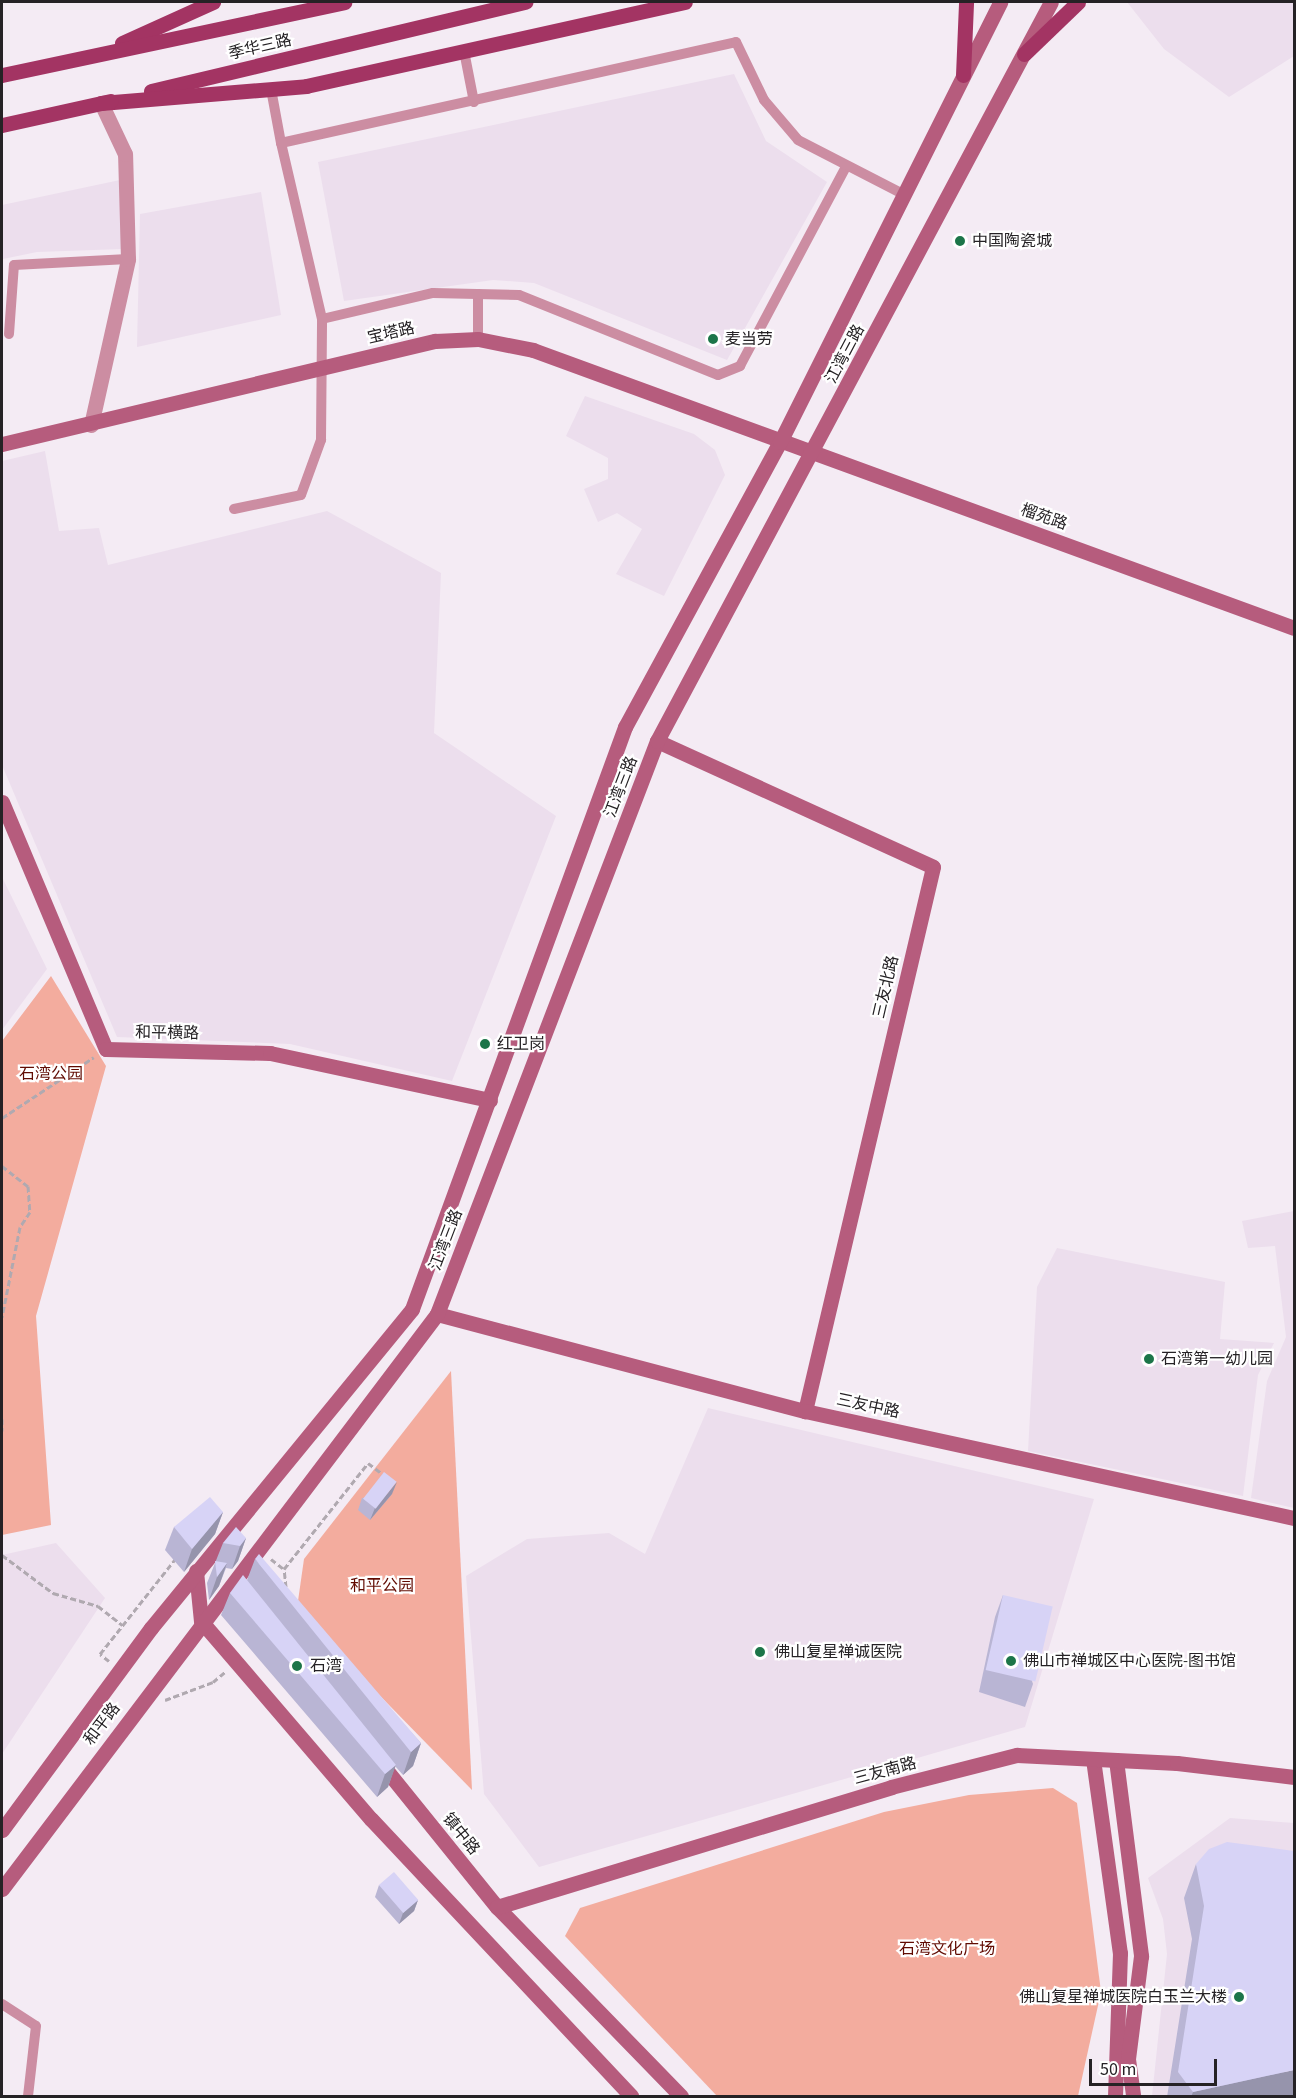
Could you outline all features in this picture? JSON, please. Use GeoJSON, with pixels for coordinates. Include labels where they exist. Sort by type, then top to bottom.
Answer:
{"type":"FeatureCollection","features":[{"type":"Feature","properties":{"kind":"main road"},"geometry":{"type":"LineString","coordinates":[[94,55],[213,2]]}},
{"type":"Feature","properties":{"kind":"main road","name":"季华三路"},"geometry":{"type":"LineString","coordinates":[[2,75],[344,2]]}},
{"type":"Feature","properties":{"kind":"main road","name":"季华三路"},"geometry":{"type":"LineString","coordinates":[[2,125],[526,2]]}},
{"type":"Feature","properties":{"kind":"main road"},"geometry":{"type":"LineString","coordinates":[[101,103],[271,89],[464,51],[685,2]]}},
{"type":"Feature","properties":{"kind":"main road"},"geometry":{"type":"LineString","coordinates":[[963,75],[966,2]]}},
{"type":"Feature","properties":{"kind":"main road","name":"江湾三路"},"geometry":{"type":"LineString","coordinates":[[196,1571],[412,1309],[626,727],[780,442],[1000,2]]}},
{"type":"Feature","properties":{"kind":"main road","name":"江湾三路"},"geometry":{"type":"LineString","coordinates":[[232,1579],[437,1314],[657,741],[812,456],[1051,2]]}},
{"type":"Feature","properties":{"kind":"main road"},"geometry":{"type":"LineString","coordinates":[[1024,54],[1078,2]]}},
{"type":"Feature","properties":{"kind":"main road","name":"宝塔路"},"geometry":{"type":"LineString","coordinates":[[2,444],[91,425],[319,367],[435,341],[478,339],[533,350],[780,442]]}},
{"type":"Feature","properties":{"kind":"main road","name":"榴苑路"},"geometry":{"type":"LineString","coordinates":[[780,442],[812,456],[1294,628]]}},
{"type":"Feature","properties":{"kind":"main road","name":"三友北路"},"geometry":{"type":"LineString","coordinates":[[657,741],[933,867],[805,1411]]}},
{"type":"Feature","properties":{"kind":"main road"},"geometry":{"type":"LineString","coordinates":[[2,802],[106,1049]]}},
{"type":"Feature","properties":{"kind":"main road","name":"和平横路"},"geometry":{"type":"LineString","coordinates":[[106,1049],[270,1053],[490,1100]]}},
{"type":"Feature","properties":{"kind":"main road","name":"三友中路"},"geometry":{"type":"LineString","coordinates":[[437,1314],[805,1411],[1294,1518]]}},
{"type":"Feature","properties":{"kind":"main road"},"geometry":{"type":"LineString","coordinates":[[245,1596],[232,1579],[196,1571],[201,1621],[471,1929],[632,2097]]}},
{"type":"Feature","properties":{"kind":"main road","name":"和平路"},"geometry":{"type":"LineString","coordinates":[[2,1830],[196,1571]]}},
{"type":"Feature","properties":{"kind":"main road","name":"和平路"},"geometry":{"type":"LineString","coordinates":[[2,1889],[232,1579]]}},
{"type":"Feature","properties":{"kind":"main road","name":"镇中路"},"geometry":{"type":"LineString","coordinates":[[369,1749],[497,1907],[681,2097]]}},
{"type":"Feature","properties":{"kind":"main road","name":"三友南路"},"geometry":{"type":"LineString","coordinates":[[497,1907],[1017,1755],[1116,1760],[1294,1777]]}},
{"type":"Feature","properties":{"kind":"main road"},"geometry":{"type":"LineString","coordinates":[[1093,1759],[1120,1953],[1115,2097]]}},
{"type":"Feature","properties":{"kind":"main road"},"geometry":{"type":"LineString","coordinates":[[1116,1760],[1141,1956],[1128,2058],[1133,2097]]}},
{"type":"Feature","properties":{"kind":"street"},"geometry":{"type":"LineString","coordinates":[[91,425],[128,259],[125,154],[101,103]]}},
{"type":"Feature","properties":{"kind":"lane"},"geometry":{"type":"LineString","coordinates":[[281,143],[736,42],[764,100],[798,140],[846,167],[903,194]]}},
{"type":"Feature","properties":{"kind":"lane"},"geometry":{"type":"LineString","coordinates":[[464,51],[474,102]]}},
{"type":"Feature","properties":{"kind":"lane"},"geometry":{"type":"LineString","coordinates":[[234,509],[301,495],[321,440],[319,367],[322,319],[281,143],[271,89]]}},
{"type":"Feature","properties":{"kind":"lane"},"geometry":{"type":"LineString","coordinates":[[322,319],[433,293],[519,295],[718,375],[740,366],[846,167]]}},
{"type":"Feature","properties":{"kind":"lane"},"geometry":{"type":"LineString","coordinates":[[9,334],[14,265],[128,259]]}},
{"type":"Feature","properties":{"kind":"lane"},"geometry":{"type":"LineString","coordinates":[[478,294],[478,339]]}},
{"type":"Feature","properties":{"kind":"lane"},"geometry":{"type":"LineString","coordinates":[[2,2004],[36,2026],[28,2097]]}},
{"type":"Feature","properties":{"kind":"path"},"geometry":{"type":"LineString","coordinates":[[2,1118],[106,1049]]}},
{"type":"Feature","properties":{"kind":"path"},"geometry":{"type":"LineString","coordinates":[[2,1166],[28,1186],[30,1212],[20,1227],[2,1317]]}},
{"type":"Feature","properties":{"kind":"path"},"geometry":{"type":"LineString","coordinates":[[2,1419],[2,1431]]}},
{"type":"Feature","properties":{"kind":"path"},"geometry":{"type":"LineString","coordinates":[[286,1590],[284,1569],[368,1463],[392,1481]]}},
{"type":"Feature","properties":{"kind":"path"},"geometry":{"type":"LineString","coordinates":[[100,1654],[181,1552]]}},
{"type":"Feature","properties":{"kind":"path"},"geometry":{"type":"LineString","coordinates":[[2,1556],[53,1593],[98,1606],[123,1625]]}},
{"type":"Feature","properties":{"kind":"path"},"geometry":{"type":"LineString","coordinates":[[162,1701],[213,1682],[236,1661]]}},
{"type":"Feature","properties":{"kind":"shaded area"},"geometry":{"type":"Polygon","coordinates":[[[1127,2],[1294,2],[1294,56],[1229,97],[1164,49],[1127,2]]]}},
{"type":"Feature","properties":{"kind":"shaded area"},"geometry":{"type":"Polygon","coordinates":[[[734,74],[766,141],[827,182],[727,360],[534,283],[493,280],[344,301],[318,162],[734,74]]]}},
{"type":"Feature","properties":{"kind":"shaded area"},"geometry":{"type":"Polygon","coordinates":[[[120,180],[122,249],[37,252],[3,259],[2,272],[2,205],[120,180]]]}},
{"type":"Feature","properties":{"kind":"shaded area"},"geometry":{"type":"Polygon","coordinates":[[[261,192],[281,315],[137,347],[140,214],[261,192]]]}},
{"type":"Feature","properties":{"kind":"shaded area"},"geometry":{"type":"Polygon","coordinates":[[[585,396],[694,434],[715,450],[725,475],[664,596],[616,574],[642,529],[617,513],[598,522],[584,489],[608,479],[608,458],[566,436],[585,396]]]}},
{"type":"Feature","properties":{"kind":"shaded area"},"geometry":{"type":"Polygon","coordinates":[[[45,451],[59,531],[99,528],[108,565],[327,511],[441,573],[434,733],[556,816],[452,1081],[290,1044],[117,1037],[2,765],[2,461],[45,451]]]}},
{"type":"Feature","properties":{"kind":"shaded area"},"geometry":{"type":"Polygon","coordinates":[[[2,877],[47,969],[2,1030],[2,877]]]}},
{"type":"Feature","properties":{"kind":"shaded area"},"geometry":{"type":"Polygon","coordinates":[[[1294,1211],[1294,1508],[1251,1498],[1267,1381],[1286,1337],[1275,1246],[1248,1248],[1242,1221],[1294,1211]]]}},
{"type":"Feature","properties":{"kind":"shaded area","name":"石湾第一幼儿园"},"geometry":{"type":"Polygon","coordinates":[[[1057,1248],[1225,1282],[1220,1339],[1274,1343],[1258,1375],[1243,1496],[1028,1451],[1037,1287],[1057,1248]]]}},
{"type":"Feature","properties":{"kind":"shaded area","name":"佛山复星禅诚医院"},"geometry":{"type":"Polygon","coordinates":[[[708,1408],[1094,1499],[1025,1727],[539,1867],[484,1794],[466,1576],[527,1539],[609,1533],[645,1554],[708,1408]]]}},
{"type":"Feature","properties":{"kind":"shaded area"},"geometry":{"type":"Polygon","coordinates":[[[56,1543],[105,1598],[2,1754],[2,1555],[56,1543]]]}},
{"type":"Feature","properties":{"kind":"shaded area","name":"佛山复星禅城医院白玉兰大楼"},"geometry":{"type":"Polygon","coordinates":[[[1230,1818],[1294,1823],[1294,2096],[1152,2096],[1167,1954],[1163,1919],[1148,1878],[1230,1818]]]}},
{"type":"Feature","properties":{"kind":"green space","name":"石湾公园"},"geometry":{"type":"Polygon","coordinates":[[[51,976],[106,1066],[36,1316],[51,1525],[2,1535],[2,1041],[51,976]]]}},
{"type":"Feature","properties":{"kind":"green space","name":"和平公园"},"geometry":{"type":"Polygon","coordinates":[[[451,1371],[472,1790],[305,1619],[298,1601],[304,1559],[451,1371]]]}},
{"type":"Feature","properties":{"kind":"green space","name":"石湾文化广场"},"geometry":{"type":"Polygon","coordinates":[[[1053,1788],[1077,1803],[1101,1992],[1078,2096],[717,2096],[565,1936],[580,1908],[884,1812],[969,1795],[1053,1788]]]}},
{"type":"Feature","properties":{"kind":"building"},"geometry":{"type":"Polygon","coordinates":[[[384,1472],[397,1482],[376,1509],[363,1499],[384,1472]]]}},
{"type":"Feature","properties":{"kind":"building"},"geometry":{"type":"Polygon","coordinates":[[[210,1497],[223,1512],[192,1549],[174,1527],[210,1497]]]}},
{"type":"Feature","properties":{"kind":"building"},"geometry":{"type":"Polygon","coordinates":[[[236,1527],[246,1538],[240,1546],[223,1543],[236,1527]]]}},
{"type":"Feature","properties":{"kind":"building"},"geometry":{"type":"Polygon","coordinates":[[[259,1554],[421,1743],[411,1752],[255,1559],[259,1554]]]}},
{"type":"Feature","properties":{"kind":"building"},"geometry":{"type":"Polygon","coordinates":[[[215,1561],[227,1563],[217,1577],[215,1561]]]}},
{"type":"Feature","properties":{"kind":"building"},"geometry":{"type":"Polygon","coordinates":[[[243,1575],[396,1765],[385,1774],[230,1593],[243,1575]]]}},
{"type":"Feature","properties":{"kind":"building","name":"佛山市禅城区中心医院-图书馆"},"geometry":{"type":"Polygon","coordinates":[[[1003,1595],[1053,1606],[1035,1681],[986,1670],[1003,1595]]]}},
{"type":"Feature","properties":{"kind":"building","name":"佛山复星禅城医院白玉兰大楼"},"geometry":{"type":"Polygon","coordinates":[[[1227,1842],[1294,1851],[1294,2070],[1193,2092],[1178,2072],[1204,1906],[1196,1864],[1209,1849],[1227,1842]]]}},
{"type":"Feature","properties":{"kind":"building"},"geometry":{"type":"Polygon","coordinates":[[[394,1872],[418,1900],[403,1913],[379,1885],[394,1872]]]}},
{"type":"Feature","properties":{"kind":"place","name":"中国陶瓷城"},"geometry":{"type":"Point","coordinates":[960,241]}},
{"type":"Feature","properties":{"kind":"place","name":"麦当劳"},"geometry":{"type":"Point","coordinates":[713,339]}},
{"type":"Feature","properties":{"kind":"place","name":"红卫岗"},"geometry":{"type":"Point","coordinates":[485,1044]}},
{"type":"Feature","properties":{"kind":"place","name":"石湾第一幼儿园"},"geometry":{"type":"Point","coordinates":[1149,1359]}},
{"type":"Feature","properties":{"kind":"place","name":"佛山复星禅诚医院"},"geometry":{"type":"Point","coordinates":[760,1652]}},
{"type":"Feature","properties":{"kind":"place","name":"佛山市禅城区中心医院-图书馆"},"geometry":{"type":"Point","coordinates":[1011,1661]}},
{"type":"Feature","properties":{"kind":"place","name":"石湾"},"geometry":{"type":"Point","coordinates":[297,1666]}},
{"type":"Feature","properties":{"kind":"place","name":"佛山复星禅城医院白玉兰大楼"},"geometry":{"type":"Point","coordinates":[1239,1997]}}]}
